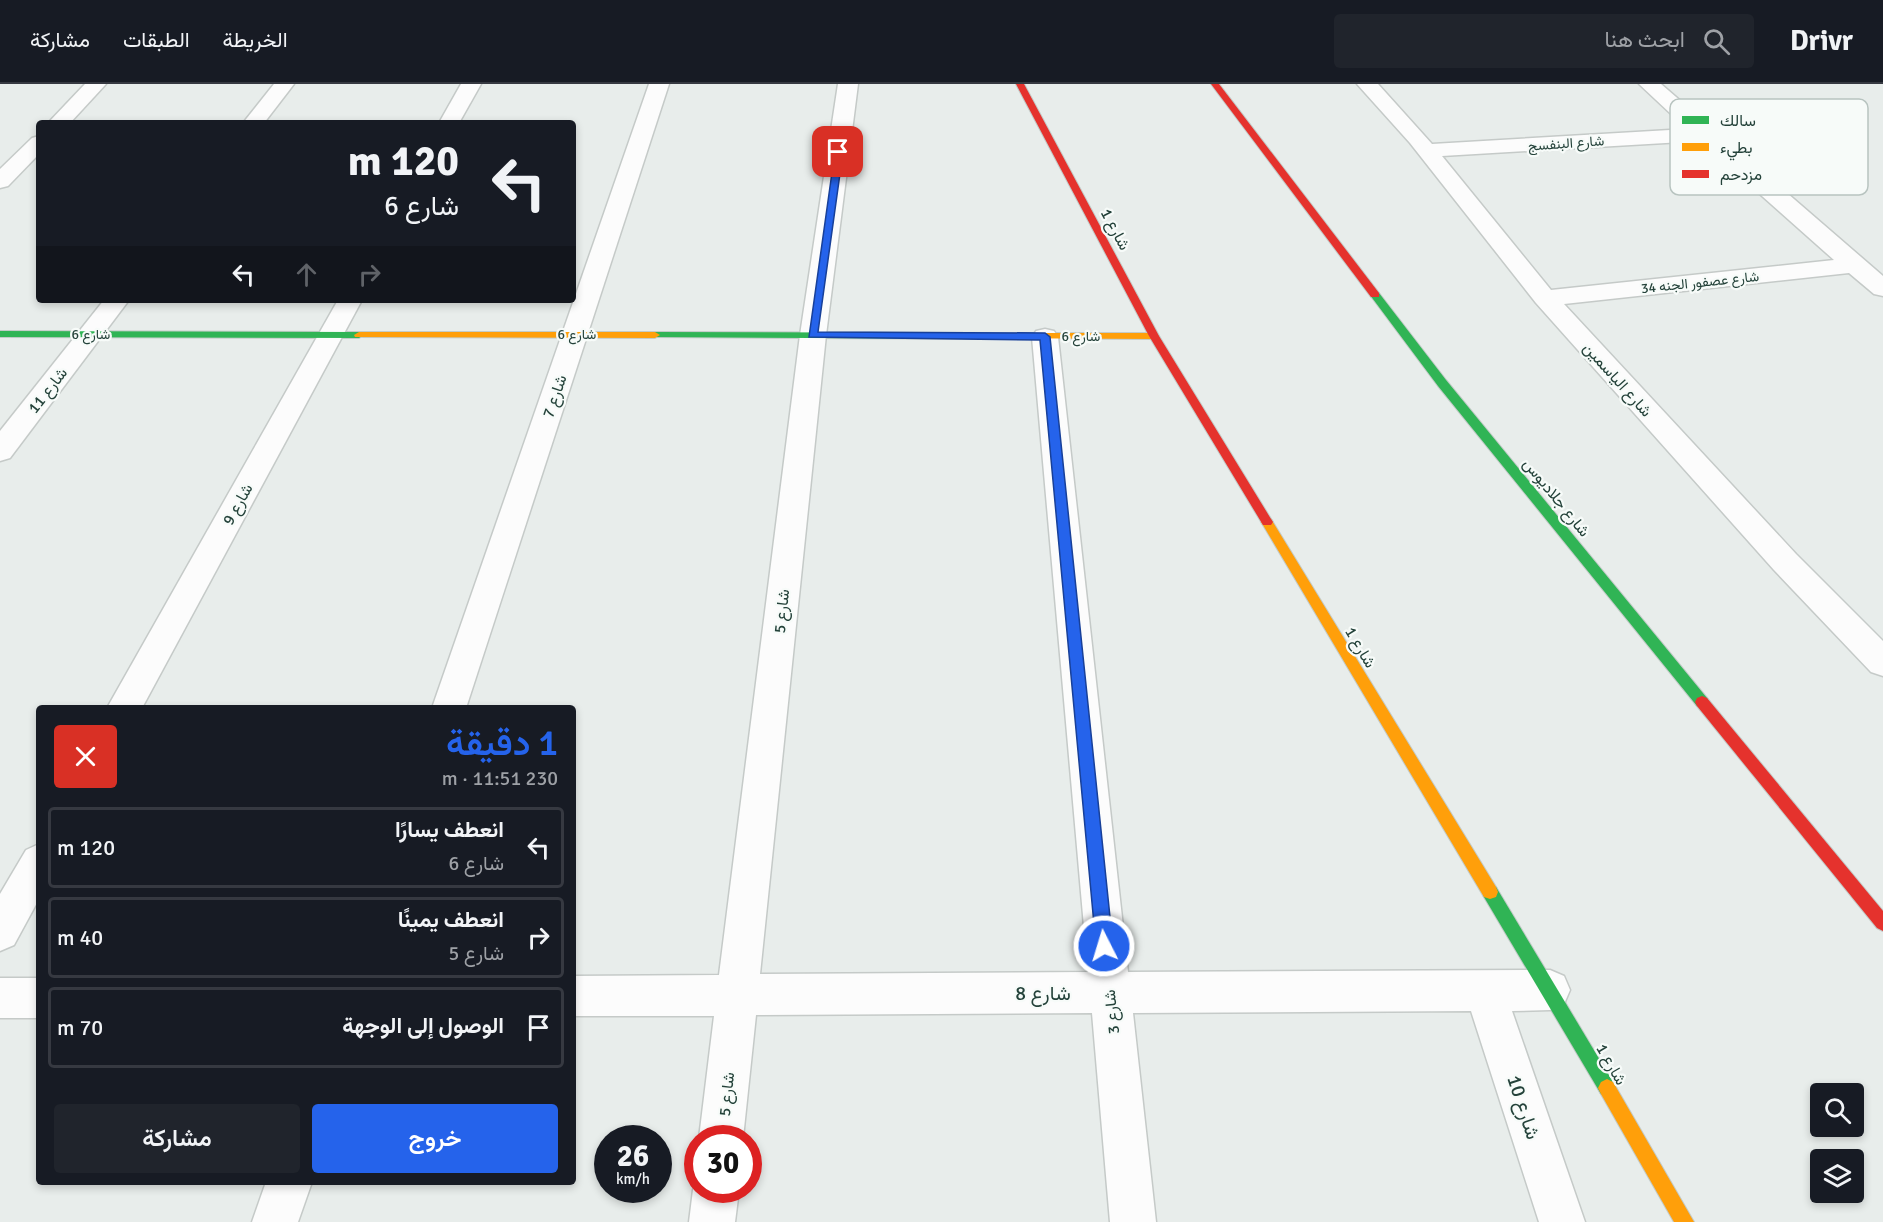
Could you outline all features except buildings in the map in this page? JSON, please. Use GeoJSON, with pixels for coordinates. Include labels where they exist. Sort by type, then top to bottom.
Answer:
{"type":"FeatureCollection","features":[{"type":"Feature","properties":{"kind":"street"},"geometry":{"type":"LineString","coordinates":[[61,120],[96,84]]}},
{"type":"Feature","properties":{"kind":"street"},"geometry":{"type":"LineString","coordinates":[[256,120],[284,84]]}},
{"type":"Feature","properties":{"kind":"street"},"geometry":{"type":"LineString","coordinates":[[451,120],[471,84]]}},
{"type":"Feature","properties":{"kind":"street","name":"شارع 7"},"geometry":{"type":"LineString","coordinates":[[450,705],[659,84]]}},
{"type":"Feature","properties":{"kind":"street","name":"شارع 5"},"geometry":{"type":"LineString","coordinates":[[723,1125],[813,335],[848,84]]}},
{"type":"Feature","properties":{"kind":"street","name":"شارع 1"},"geometry":{"type":"LineString","coordinates":[[1020,84],[1154,336],[1550,990],[1685,1222]]}},
{"type":"Feature","properties":{"kind":"street","name":"شارع جلاديوس"},"geometry":{"type":"LineString","coordinates":[[1215,84],[1442,383],[1883,923]]}},
{"type":"Feature","properties":{"kind":"street","name":"شارع الياسمين"},"geometry":{"type":"LineString","coordinates":[[1366,84],[1427,151],[1545,298],[1785,562],[1883,662]]}},
{"type":"Feature","properties":{"kind":"street"},"geometry":{"type":"LineString","coordinates":[[1649,84],[1670,103]]}},
{"type":"Feature","properties":{"kind":"street","name":"شارع البنفسج"},"geometry":{"type":"LineString","coordinates":[[1427,151],[1670,136]]}},
{"type":"Feature","properties":{"kind":"street"},"geometry":{"type":"LineString","coordinates":[[0,181],[36,145]]}},
{"type":"Feature","properties":{"kind":"street"},"geometry":{"type":"LineString","coordinates":[[1775,195],[1883,288]]}},
{"type":"Feature","properties":{"kind":"street","name":"شارع عصفور الجنه 34"},"geometry":{"type":"LineString","coordinates":[[1545,298],[1855,265]]}},
{"type":"Feature","properties":{"kind":"street","name":"شارع 11"},"geometry":{"type":"LineString","coordinates":[[0,451],[115,303]]}},
{"type":"Feature","properties":{"kind":"street","name":"شارع 9"},"geometry":{"type":"LineString","coordinates":[[126,705],[348,303]]}},
{"type":"Feature","properties":{"kind":"street","name":"شارع 6"},"geometry":{"type":"LineString","coordinates":[[0,334],[1154,336]]}},
{"type":"Feature","properties":{"kind":"street","name":"شارع 3"},"geometry":{"type":"LineString","coordinates":[[1045,337],[1133,1222]]}},
{"type":"Feature","properties":{"kind":"street"},"geometry":{"type":"LineString","coordinates":[[0,932],[36,867]]}},
{"type":"Feature","properties":{"kind":"street","name":"شارع 8"},"geometry":{"type":"LineString","coordinates":[[576,996],[1550,990]]}},
{"type":"Feature","properties":{"kind":"street","name":"شارع 10"},"geometry":{"type":"LineString","coordinates":[[1485,992],[1562,1222]]}},
{"type":"Feature","properties":{"kind":"street"},"geometry":{"type":"LineString","coordinates":[[0,998],[36,998]]}},
{"type":"Feature","properties":{"kind":"street"},"geometry":{"type":"LineString","coordinates":[[275,1222],[288,1185]]}},
{"type":"Feature","properties":{"kind":"street"},"geometry":{"type":"LineString","coordinates":[[712,1222],[714,1203]]}},
{"type":"Feature","properties":{"kind":"traffic: fast"},"geometry":{"type":"LineString","coordinates":[[1375,295],[1442,383],[1702,702]]}},
{"type":"Feature","properties":{"kind":"traffic: fast"},"geometry":{"type":"LineString","coordinates":[[0,334],[359,335]]}},
{"type":"Feature","properties":{"kind":"traffic: fast"},"geometry":{"type":"LineString","coordinates":[[655,335],[1000,336]]}},
{"type":"Feature","properties":{"kind":"traffic: fast"},"geometry":{"type":"LineString","coordinates":[[1490,892],[1607,1088]]}},
{"type":"Feature","properties":{"kind":"traffic: slow"},"geometry":{"type":"LineString","coordinates":[[359,335],[655,335]]}},
{"type":"Feature","properties":{"kind":"traffic: slow"},"geometry":{"type":"LineString","coordinates":[[1000,336],[1154,336]]}},
{"type":"Feature","properties":{"kind":"traffic: slow"},"geometry":{"type":"LineString","coordinates":[[1267,522],[1490,892]]}},
{"type":"Feature","properties":{"kind":"traffic: slow"},"geometry":{"type":"LineString","coordinates":[[1607,1088],[1685,1222]]}},
{"type":"Feature","properties":{"kind":"traffic: jam"},"geometry":{"type":"LineString","coordinates":[[1020,84],[1154,336],[1267,522]]}},
{"type":"Feature","properties":{"kind":"traffic: jam"},"geometry":{"type":"LineString","coordinates":[[1215,84],[1375,295]]}},
{"type":"Feature","properties":{"kind":"traffic: jam"},"geometry":{"type":"LineString","coordinates":[[1702,702],[1883,923]]}},
{"type":"Feature","properties":{"kind":"route"},"geometry":{"type":"LineString","coordinates":[[838,152],[813,335],[1045,337],[1104,946]]}}]}
